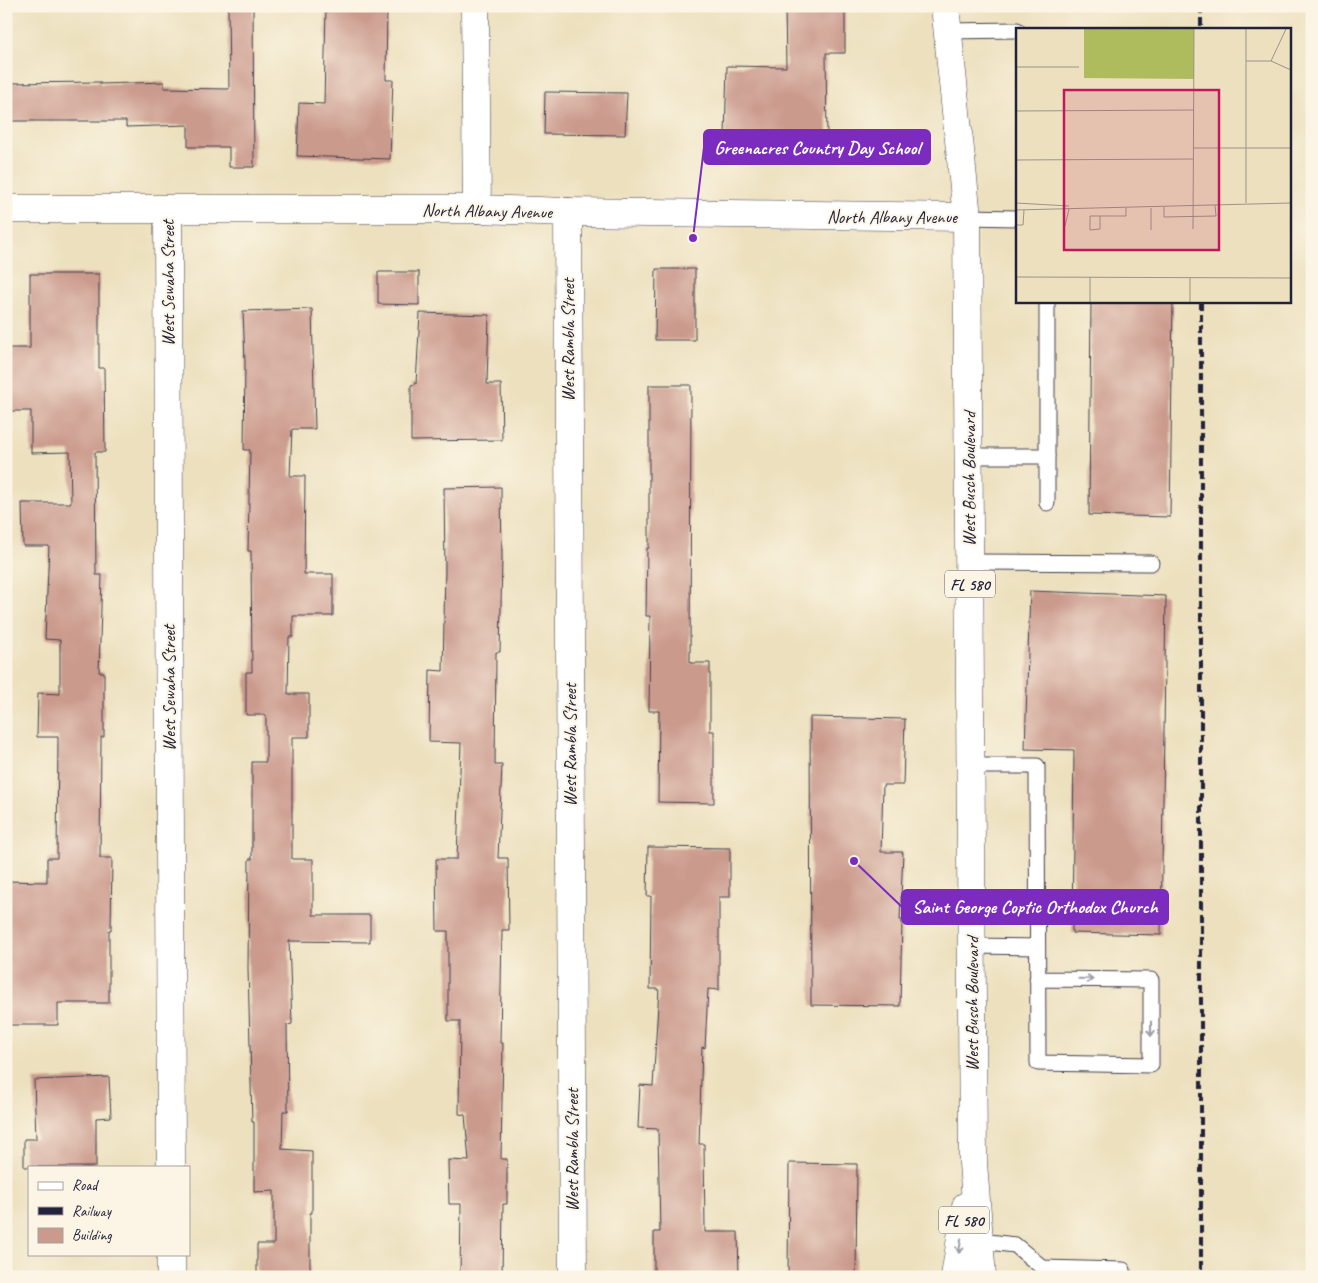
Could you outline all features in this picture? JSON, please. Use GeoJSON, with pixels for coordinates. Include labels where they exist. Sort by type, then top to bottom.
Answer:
{"type":"FeatureCollection","features":[{"type":"Feature","properties":{"kind":"street"},"geometry":{"type":"LineString","coordinates":[[476,6],[478,209]]}},
{"type":"Feature","properties":{"kind":"street","name":"West Busch Boulevard"},"geometry":{"type":"LineString","coordinates":[[946,19],[968,217],[974,1163],[982,1277]]}},
{"type":"Feature","properties":{"kind":"street","name":"North Albany Avenue"},"geometry":{"type":"LineString","coordinates":[[6,209],[478,209],[568,212],[968,217]]}},
{"type":"Feature","properties":{"kind":"street","name":"West Sewaha Street"},"geometry":{"type":"LineString","coordinates":[[168,210],[171,1166]]}},
{"type":"Feature","properties":{"kind":"street","name":"West Rambla Street"},"geometry":{"type":"LineString","coordinates":[[568,212],[573,1277]]}},
{"type":"Feature","properties":{"kind":"street","name":"West Busch Boulevard"},"geometry":{"type":"LineString","coordinates":[[955,1277],[974,1163]]}},
{"type":"Feature","properties":{"kind":"street"},"geometry":{"type":"LineString","coordinates":[[171,1256],[171,1277]]}},
{"type":"Feature","properties":{"kind":"lane"},"geometry":{"type":"LineString","coordinates":[[946,19],[1016,30]]}},
{"type":"Feature","properties":{"kind":"lane"},"geometry":{"type":"LineString","coordinates":[[968,217],[1016,218]]}},
{"type":"Feature","properties":{"kind":"lane"},"geometry":{"type":"LineString","coordinates":[[1047,503],[1048,302]]}},
{"type":"Feature","properties":{"kind":"lane"},"geometry":{"type":"LineString","coordinates":[[969,456],[1047,456]]}},
{"type":"Feature","properties":{"kind":"lane"},"geometry":{"type":"LineString","coordinates":[[970,562],[1151,563]]}},
{"type":"Feature","properties":{"kind":"lane"},"geometry":{"type":"LineString","coordinates":[[971,766],[1037,766],[1037,979],[1038,1063],[1151,1064],[1151,980],[1037,979]]}},
{"type":"Feature","properties":{"kind":"lane"},"geometry":{"type":"LineString","coordinates":[[972,946],[1037,947]]}},
{"type":"Feature","properties":{"kind":"lane"},"geometry":{"type":"LineString","coordinates":[[980,1241],[1015,1245],[1043,1268],[1123,1270]]}},
{"type":"Feature","properties":{"kind":"building"},"geometry":{"type":"Polygon","coordinates":[[[228,6],[253,6],[254,167],[229,167],[229,147],[188,147],[188,125],[126,127],[126,121],[6,121],[6,83],[100,82],[100,84],[164,82],[164,88],[229,89],[228,6]]]}},
{"type":"Feature","properties":{"kind":"building"},"geometry":{"type":"Polygon","coordinates":[[[326,6],[387,6],[386,80],[393,80],[390,159],[297,156],[299,103],[324,104],[326,6]]]}},
{"type":"Feature","properties":{"kind":"building"},"geometry":{"type":"Polygon","coordinates":[[[785,6],[845,6],[845,53],[826,53],[827,139],[725,136],[727,66],[786,67],[785,6]]]}},
{"type":"Feature","properties":{"kind":"building"},"geometry":{"type":"Polygon","coordinates":[[[545,92],[627,93],[625,135],[544,134],[545,92]]]}},
{"type":"Feature","properties":{"kind":"building"},"geometry":{"type":"Polygon","coordinates":[[[656,269],[695,269],[695,340],[655,340],[656,269]]]}},
{"type":"Feature","properties":{"kind":"building"},"geometry":{"type":"Polygon","coordinates":[[[378,272],[419,272],[419,305],[378,304],[378,272]]]}},
{"type":"Feature","properties":{"kind":"building"},"geometry":{"type":"Polygon","coordinates":[[[30,274],[99,274],[99,368],[104,368],[105,452],[95,452],[96,575],[102,575],[99,672],[104,672],[104,737],[101,737],[100,858],[112,858],[111,930],[109,930],[109,1003],[58,1003],[58,1025],[7,1025],[6,881],[47,882],[47,858],[57,858],[58,737],[37,737],[38,693],[60,694],[60,640],[45,639],[49,546],[23,546],[22,503],[71,503],[70,452],[31,453],[31,411],[6,411],[6,348],[30,348],[30,274]]]}},
{"type":"Feature","properties":{"kind":"building"},"geometry":{"type":"Polygon","coordinates":[[[1091,302],[1173,302],[1170,517],[1089,515],[1091,302]]]}},
{"type":"Feature","properties":{"kind":"building"},"geometry":{"type":"Polygon","coordinates":[[[312,309],[315,429],[292,429],[290,476],[305,476],[304,574],[333,574],[333,616],[293,616],[293,637],[289,637],[288,694],[309,694],[309,737],[292,737],[292,859],[313,859],[313,915],[370,915],[370,942],[289,941],[292,1024],[287,1025],[288,1111],[283,1111],[282,1149],[312,1151],[310,1277],[257,1277],[257,1244],[274,1244],[274,1191],[254,1192],[254,1122],[252,1122],[248,968],[249,859],[252,859],[252,762],[266,762],[266,715],[246,715],[246,672],[252,672],[251,551],[248,551],[250,450],[244,450],[245,362],[243,311],[312,309]]]}},
{"type":"Feature","properties":{"kind":"building"},"geometry":{"type":"Polygon","coordinates":[[[420,313],[489,315],[487,384],[501,384],[502,440],[411,441],[411,385],[416,384],[420,313]]]}},
{"type":"Feature","properties":{"kind":"building"},"geometry":{"type":"Polygon","coordinates":[[[649,385],[691,385],[690,663],[710,663],[710,731],[714,731],[714,803],[658,802],[659,711],[649,711],[650,616],[646,616],[647,548],[649,548],[649,385]]]}},
{"type":"Feature","properties":{"kind":"building"},"geometry":{"type":"Polygon","coordinates":[[[501,487],[500,652],[496,652],[495,765],[502,765],[498,858],[508,858],[509,930],[502,930],[500,1043],[503,1043],[501,1159],[507,1159],[507,1204],[503,1204],[502,1277],[460,1277],[461,1204],[449,1204],[448,1160],[469,1161],[465,1115],[459,1114],[460,1021],[448,1021],[448,931],[437,931],[436,859],[457,859],[461,743],[429,742],[430,670],[443,671],[444,488],[501,487]]]}},
{"type":"Feature","properties":{"kind":"building"},"geometry":{"type":"Polygon","coordinates":[[[1030,591],[1166,596],[1161,935],[1072,933],[1074,750],[1025,749],[1030,591]]]}},
{"type":"Feature","properties":{"kind":"building"},"geometry":{"type":"Polygon","coordinates":[[[810,717],[905,719],[903,785],[883,785],[881,852],[903,852],[900,920],[902,920],[900,1006],[811,1005],[810,717]]]}},
{"type":"Feature","properties":{"kind":"building"},"geometry":{"type":"Polygon","coordinates":[[[648,847],[730,848],[730,897],[719,897],[719,990],[708,989],[705,1048],[702,1047],[699,1144],[704,1144],[705,1232],[738,1232],[739,1277],[654,1277],[654,1232],[660,1232],[658,1129],[638,1128],[640,1085],[653,1086],[659,989],[650,989],[651,896],[647,896],[648,847]]]}},
{"type":"Feature","properties":{"kind":"building"},"geometry":{"type":"Polygon","coordinates":[[[109,1077],[111,1117],[96,1118],[96,1166],[24,1167],[24,1139],[36,1139],[34,1080],[109,1077]]]}},
{"type":"Feature","properties":{"kind":"building"},"geometry":{"type":"Polygon","coordinates":[[[789,1163],[857,1164],[856,1277],[788,1277],[789,1163]]]}},
{"type":"Feature","properties":{"kind":"railway"},"geometry":{"type":"LineString","coordinates":[[1201,6],[1201,28]]}},
{"type":"Feature","properties":{"kind":"railway"},"geometry":{"type":"LineString","coordinates":[[1201,302],[1201,1277]]}},
{"type":"Feature","properties":{"kind":"place","name":"Greenacres Country Day School"},"geometry":{"type":"Point","coordinates":[693,238]}},
{"type":"Feature","properties":{"kind":"place","name":"Saint George Coptic Orthodox Church"},"geometry":{"type":"Point","coordinates":[854,861]}}]}
